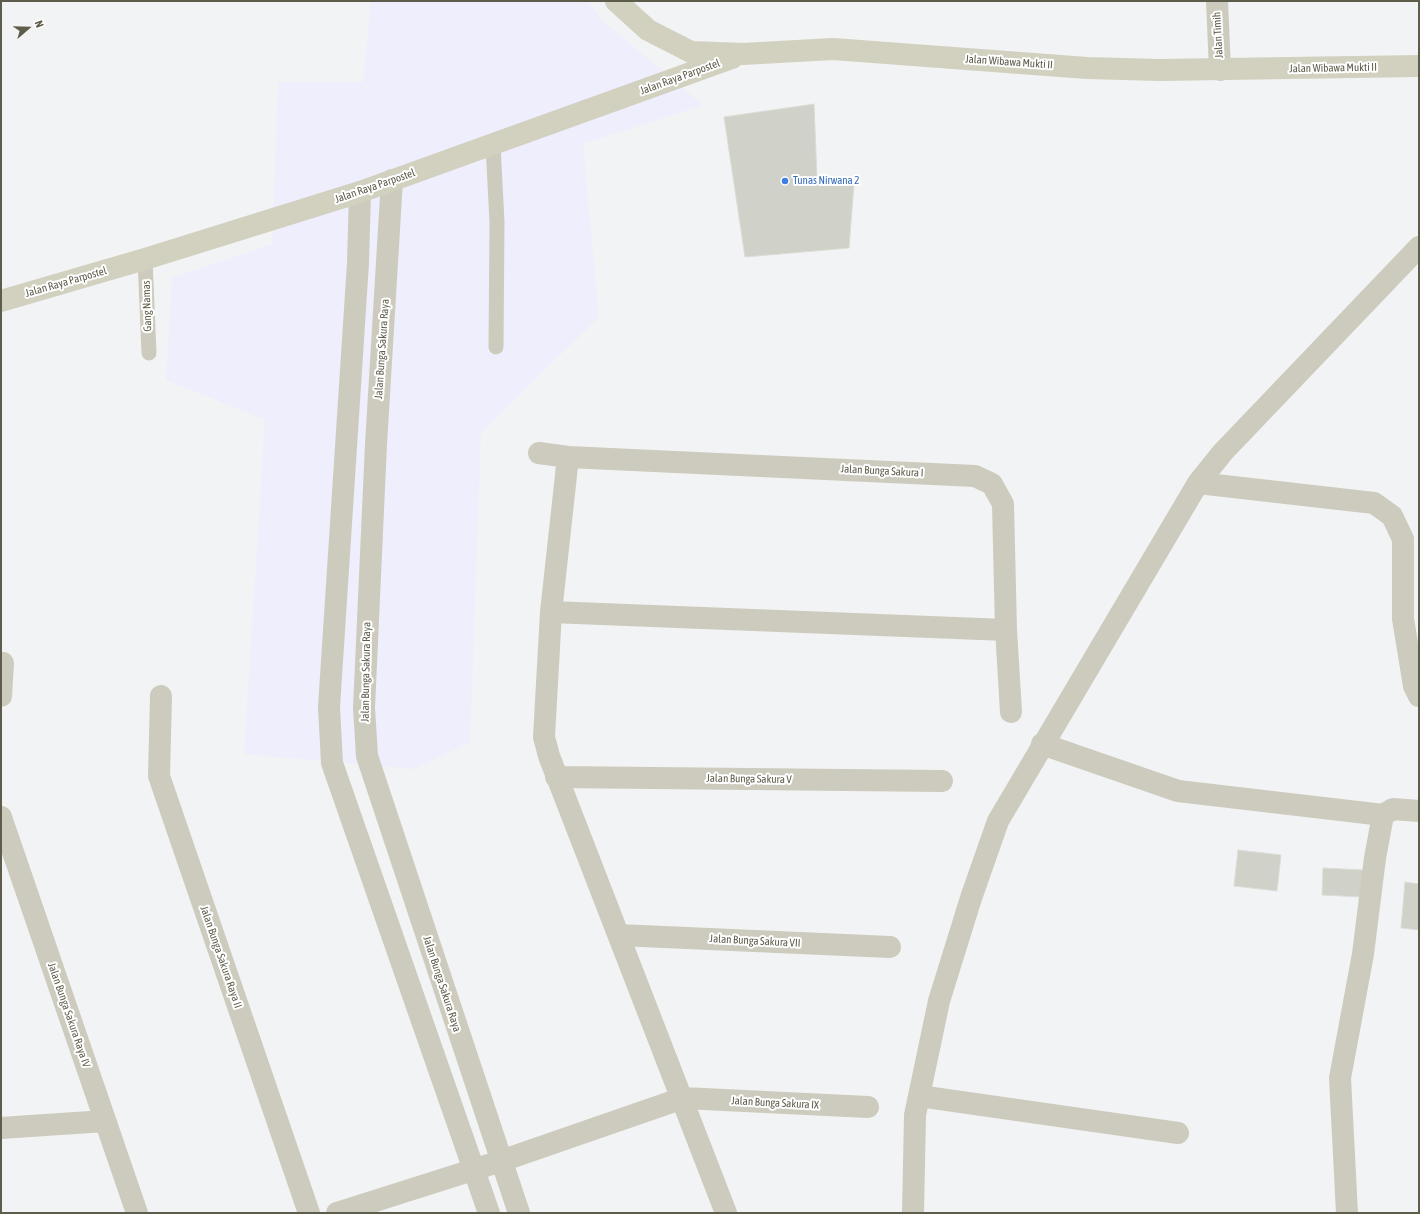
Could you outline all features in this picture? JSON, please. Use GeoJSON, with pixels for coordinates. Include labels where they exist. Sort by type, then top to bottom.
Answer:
{"type":"FeatureCollection","features":[{"type":"Feature","properties":{"kind":"main road","name":"Jalan Wibawa Mukti II"},"geometry":{"type":"LineString","coordinates":[[616,1],[648,30],[691,52],[743,54],[833,49],[1086,68],[1220,70],[1419,66]]}},
{"type":"Feature","properties":{"kind":"main road","name":"Jalan Raya Parpostel"},"geometry":{"type":"LineString","coordinates":[[1,301],[145,259],[360,192],[743,54]]}},
{"type":"Feature","properties":{"kind":"street","name":"Jalan Timih"},"geometry":{"type":"LineString","coordinates":[[1217,1],[1220,70]]}},
{"type":"Feature","properties":{"kind":"street","name":"Jalan Bunga Sakura Raya"},"geometry":{"type":"LineString","coordinates":[[392,180],[376,444],[364,708],[367,756],[519,1213]]}},
{"type":"Feature","properties":{"kind":"street"},"geometry":{"type":"LineString","coordinates":[[360,192],[358,263],[345,444],[329,708],[332,764],[489,1213]]}},
{"type":"Feature","properties":{"kind":"street"},"geometry":{"type":"LineString","coordinates":[[913,1213],[915,1115],[939,1001],[970,898],[998,821],[1042,744],[1072,697],[1198,484],[1223,452],[1419,247]]}},
{"type":"Feature","properties":{"kind":"street"},"geometry":{"type":"LineString","coordinates":[[345,444],[376,444]]}},
{"type":"Feature","properties":{"kind":"street","name":"Jalan Bunga Sakura I"},"geometry":{"type":"LineString","coordinates":[[539,453],[568,457],[975,476],[992,484],[1003,504],[1006,630],[1011,712]]}},
{"type":"Feature","properties":{"kind":"street"},"geometry":{"type":"LineString","coordinates":[[568,457],[551,612],[544,737],[556,777],[683,1098],[726,1213]]}},
{"type":"Feature","properties":{"kind":"street"},"geometry":{"type":"LineString","coordinates":[[1198,484],[1374,503],[1392,516],[1403,539],[1403,619],[1414,686],[1419,696]]}},
{"type":"Feature","properties":{"kind":"street"},"geometry":{"type":"LineString","coordinates":[[551,612],[1006,630]]}},
{"type":"Feature","properties":{"kind":"street"},"geometry":{"type":"LineString","coordinates":[[1,696],[3,663]]}},
{"type":"Feature","properties":{"kind":"street","name":"Jalan Bunga Sakura Raya II"},"geometry":{"type":"LineString","coordinates":[[161,696],[159,776],[308,1213]]}},
{"type":"Feature","properties":{"kind":"street"},"geometry":{"type":"LineString","coordinates":[[329,708],[364,708]]}},
{"type":"Feature","properties":{"kind":"street"},"geometry":{"type":"LineString","coordinates":[[1042,744],[1178,792],[1383,815],[1393,809],[1419,811]]}},
{"type":"Feature","properties":{"kind":"street","name":"Jalan Bunga Sakura V"},"geometry":{"type":"LineString","coordinates":[[556,777],[942,780]]}},
{"type":"Feature","properties":{"kind":"street","name":"Jalan Bunga Sakura Raya IV"},"geometry":{"type":"LineString","coordinates":[[1,813],[1,817],[137,1213]]}},
{"type":"Feature","properties":{"kind":"street"},"geometry":{"type":"LineString","coordinates":[[1347,1213],[1340,1078],[1363,954],[1374,858],[1383,815]]}},
{"type":"Feature","properties":{"kind":"street","name":"Jalan Bunga Sakura VII"},"geometry":{"type":"LineString","coordinates":[[619,935],[890,947]]}},
{"type":"Feature","properties":{"kind":"street"},"geometry":{"type":"LineString","coordinates":[[919,1096],[1178,1133]]}},
{"type":"Feature","properties":{"kind":"street"},"geometry":{"type":"LineString","coordinates":[[337,1213],[472,1168],[501,1161],[683,1098]]}},
{"type":"Feature","properties":{"kind":"street","name":"Jalan Bunga Sakura IX"},"geometry":{"type":"LineString","coordinates":[[683,1098],[868,1107]]}},
{"type":"Feature","properties":{"kind":"street"},"geometry":{"type":"LineString","coordinates":[[1,1128],[105,1121]]}},
{"type":"Feature","properties":{"kind":"lane"},"geometry":{"type":"LineString","coordinates":[[493,145],[497,222],[496,346]]}},
{"type":"Feature","properties":{"kind":"lane","name":"Gang Namas"},"geometry":{"type":"LineString","coordinates":[[145,259],[149,353]]}},
{"type":"Feature","properties":{"kind":"shaded area"},"geometry":{"type":"Polygon","coordinates":[[[371,1],[588,1],[602,20],[703,105],[583,144],[599,317],[481,433],[470,742],[415,769],[244,754],[265,420],[166,380],[172,278],[272,244],[278,82],[363,82],[371,1]]]}},
{"type":"Feature","properties":{"kind":"building","name":"Tunas Nirwana 2"},"geometry":{"type":"Polygon","coordinates":[[[814,104],[817,178],[854,184],[849,248],[745,257],[724,117],[814,104]]]}},
{"type":"Feature","properties":{"kind":"building"},"geometry":{"type":"Polygon","coordinates":[[[1238,850],[1281,855],[1277,891],[1234,886],[1238,850]]]}},
{"type":"Feature","properties":{"kind":"building"},"geometry":{"type":"Polygon","coordinates":[[[1323,868],[1363,870],[1362,897],[1322,895],[1323,868]]]}},
{"type":"Feature","properties":{"kind":"building"},"geometry":{"type":"Polygon","coordinates":[[[1405,882],[1419,884],[1419,930],[1401,928],[1405,882]]]}},
{"type":"Feature","properties":{"kind":"place","name":"Tunas Nirwana 2"},"geometry":{"type":"Point","coordinates":[785,181]}}]}
